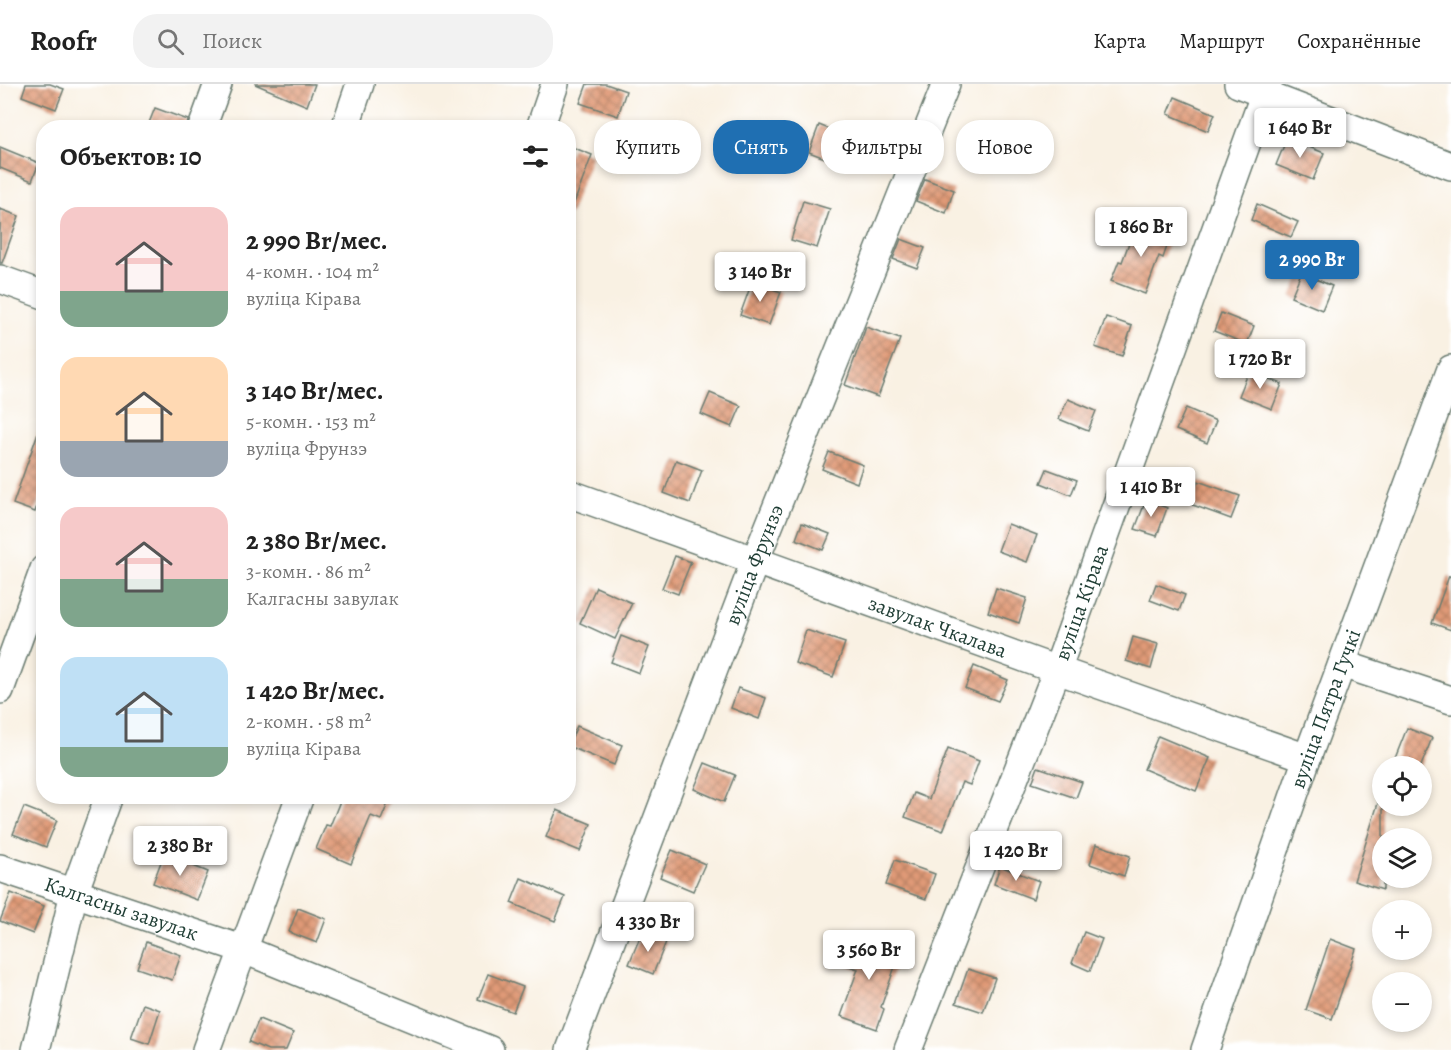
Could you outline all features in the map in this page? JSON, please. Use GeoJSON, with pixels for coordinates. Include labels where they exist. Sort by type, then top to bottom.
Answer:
{"type":"FeatureCollection","features":[{"type":"Feature","properties":{"kind":"street"},"geometry":{"type":"LineString","coordinates":[[205,120],[218,84]]}},
{"type":"Feature","properties":{"kind":"street"},"geometry":{"type":"LineString","coordinates":[[348,120],[360,84]]}},
{"type":"Feature","properties":{"kind":"street"},"geometry":{"type":"LineString","coordinates":[[543,120],[555,84]]}},
{"type":"Feature","properties":{"kind":"street","name":"вуліца Фрунзэ"},"geometry":{"type":"LineString","coordinates":[[570,1050],[755,561],[946,84]]}},
{"type":"Feature","properties":{"kind":"street"},"geometry":{"type":"LineString","coordinates":[[1238,84],[1266,89],[1451,166]]}},
{"type":"Feature","properties":{"kind":"street","name":"вуліца Кірава"},"geometry":{"type":"LineString","coordinates":[[908,1050],[1057,670],[1266,89]]}},
{"type":"Feature","properties":{"kind":"street"},"geometry":{"type":"LineString","coordinates":[[0,279],[36,292]]}},
{"type":"Feature","properties":{"kind":"street","name":"вуліца Пятра Гучкі"},"geometry":{"type":"LineString","coordinates":[[1205,1050],[1307,758],[1451,369]]}},
{"type":"Feature","properties":{"kind":"street","name":"завулак Чкалава"},"geometry":{"type":"LineString","coordinates":[[576,496],[1307,758]]}},
{"type":"Feature","properties":{"kind":"street"},"geometry":{"type":"LineString","coordinates":[[0,690],[36,592]]}},
{"type":"Feature","properties":{"kind":"street"},"geometry":{"type":"LineString","coordinates":[[1342,664],[1451,700]]}},
{"type":"Feature","properties":{"kind":"street"},"geometry":{"type":"LineString","coordinates":[[36,1050],[74,893],[106,804]]}},
{"type":"Feature","properties":{"kind":"street"},"geometry":{"type":"LineString","coordinates":[[206,1050],[297,804]]}},
{"type":"Feature","properties":{"kind":"street","name":"Калгасны завулак"},"geometry":{"type":"LineString","coordinates":[[0,868],[242,949],[490,1050]]}},
{"type":"Feature","properties":{"kind":"building"},"geometry":{"type":"Polygon","coordinates":[[[26,84],[50,84],[64,89],[56,109],[22,96],[26,84]]]}},
{"type":"Feature","properties":{"kind":"building"},"geometry":{"type":"Polygon","coordinates":[[[255,84],[315,84],[307,106],[255,84]]]}},
{"type":"Feature","properties":{"kind":"building"},"geometry":{"type":"Polygon","coordinates":[[[587,84],[606,84],[626,91],[618,116],[580,103],[587,84]]]}},
{"type":"Feature","properties":{"kind":"building"},"geometry":{"type":"Polygon","coordinates":[[[1175,97],[1215,114],[1208,131],[1168,114],[1175,97]]]}},
{"type":"Feature","properties":{"kind":"building"},"geometry":{"type":"Polygon","coordinates":[[[155,108],[188,120],[150,120],[155,108]]]}},
{"type":"Feature","properties":{"kind":"building"},"geometry":{"type":"Polygon","coordinates":[[[819,125],[821,126],[821,157],[809,152],[819,125]]]}},
{"type":"Feature","properties":{"kind":"building"},"geometry":{"type":"Polygon","coordinates":[[[1287,138],[1324,153],[1313,180],[1276,165],[1287,138]]]}},
{"type":"Feature","properties":{"kind":"building"},"geometry":{"type":"Polygon","coordinates":[[[0,147],[36,162],[36,171],[32,181],[0,168],[0,147]]]}},
{"type":"Feature","properties":{"kind":"building"},"geometry":{"type":"Polygon","coordinates":[[[576,149],[592,155],[576,198],[576,149]]]}},
{"type":"Feature","properties":{"kind":"building"},"geometry":{"type":"Polygon","coordinates":[[[925,179],[954,190],[946,213],[916,201],[925,179]]]}},
{"type":"Feature","properties":{"kind":"building"},"geometry":{"type":"Polygon","coordinates":[[[803,201],[830,209],[817,248],[791,240],[803,201]]]}},
{"type":"Feature","properties":{"kind":"building"},"geometry":{"type":"Polygon","coordinates":[[[1257,204],[1298,222],[1291,237],[1251,220],[1257,204]]]}},
{"type":"Feature","properties":{"kind":"building"},"geometry":{"type":"Polygon","coordinates":[[[0,209],[19,216],[2,263],[0,263],[0,209]]]}},
{"type":"Feature","properties":{"kind":"building"},"geometry":{"type":"Polygon","coordinates":[[[1137,221],[1171,235],[1163,258],[1159,256],[1145,294],[1111,281],[1119,261],[1122,262],[1137,221]]]}},
{"type":"Feature","properties":{"kind":"building"},"geometry":{"type":"Polygon","coordinates":[[[901,239],[925,248],[917,268],[893,259],[901,239]]]}},
{"type":"Feature","properties":{"kind":"building"},"geometry":{"type":"Polygon","coordinates":[[[1301,273],[1332,286],[1322,310],[1291,297],[1301,273]]]}},
{"type":"Feature","properties":{"kind":"building"},"geometry":{"type":"Polygon","coordinates":[[[752,282],[781,292],[769,325],[740,315],[752,282]]]}},
{"type":"Feature","properties":{"kind":"building"},"geometry":{"type":"Polygon","coordinates":[[[1221,313],[1254,326],[1247,344],[1214,331],[1221,313]]]}},
{"type":"Feature","properties":{"kind":"building"},"geometry":{"type":"Polygon","coordinates":[[[1106,317],[1132,326],[1122,356],[1095,347],[1106,317]]]}},
{"type":"Feature","properties":{"kind":"building"},"geometry":{"type":"Polygon","coordinates":[[[866,327],[900,339],[878,397],[845,385],[866,327]]]}},
{"type":"Feature","properties":{"kind":"building"},"geometry":{"type":"Polygon","coordinates":[[[1249,371],[1282,384],[1272,409],[1239,396],[1249,371]]]}},
{"type":"Feature","properties":{"kind":"building"},"geometry":{"type":"Polygon","coordinates":[[[710,393],[741,406],[732,427],[701,414],[710,393]]]}},
{"type":"Feature","properties":{"kind":"building"},"geometry":{"type":"Polygon","coordinates":[[[1068,399],[1096,411],[1088,431],[1059,419],[1068,399]]]}},
{"type":"Feature","properties":{"kind":"building"},"geometry":{"type":"Polygon","coordinates":[[[1186,408],[1216,421],[1207,443],[1176,430],[1186,408]]]}},
{"type":"Feature","properties":{"kind":"building"},"geometry":{"type":"Polygon","coordinates":[[[36,438],[36,509],[35,512],[13,504],[36,438]]]}},
{"type":"Feature","properties":{"kind":"building"},"geometry":{"type":"Polygon","coordinates":[[[829,452],[863,465],[857,483],[822,469],[829,452]]]}},
{"type":"Feature","properties":{"kind":"building"},"geometry":{"type":"Polygon","coordinates":[[[676,460],[702,470],[690,503],[664,493],[676,460]]]}},
{"type":"Feature","properties":{"kind":"building"},"geometry":{"type":"Polygon","coordinates":[[[1047,469],[1077,480],[1071,495],[1041,483],[1047,469]]]}},
{"type":"Feature","properties":{"kind":"building"},"geometry":{"type":"Polygon","coordinates":[[[1198,481],[1240,496],[1231,519],[1190,504],[1198,481]]]}},
{"type":"Feature","properties":{"kind":"building"},"geometry":{"type":"Polygon","coordinates":[[[1146,500],[1167,508],[1157,536],[1135,529],[1146,500]]]}},
{"type":"Feature","properties":{"kind":"building"},"geometry":{"type":"Polygon","coordinates":[[[802,523],[830,534],[823,550],[796,539],[802,523]]]}},
{"type":"Feature","properties":{"kind":"building"},"geometry":{"type":"Polygon","coordinates":[[[1008,524],[1037,535],[1027,562],[998,551],[1008,524]]]}},
{"type":"Feature","properties":{"kind":"building"},"geometry":{"type":"Polygon","coordinates":[[[675,556],[691,562],[678,594],[662,588],[675,556]]]}},
{"type":"Feature","properties":{"kind":"building"},"geometry":{"type":"Polygon","coordinates":[[[1449,576],[1451,576],[1451,630],[1432,623],[1449,576]]]}},
{"type":"Feature","properties":{"kind":"building"},"geometry":{"type":"Polygon","coordinates":[[[1156,584],[1185,595],[1179,611],[1150,600],[1156,584]]]}},
{"type":"Feature","properties":{"kind":"building"},"geometry":{"type":"Polygon","coordinates":[[[596,587],[632,603],[615,639],[580,623],[596,587]]]}},
{"type":"Feature","properties":{"kind":"building"},"geometry":{"type":"Polygon","coordinates":[[[996,588],[1027,598],[1019,623],[988,612],[996,588]]]}},
{"type":"Feature","properties":{"kind":"building"},"geometry":{"type":"Polygon","coordinates":[[[806,630],[845,643],[833,677],[795,663],[806,630]]]}},
{"type":"Feature","properties":{"kind":"building"},"geometry":{"type":"Polygon","coordinates":[[[621,636],[649,647],[639,673],[611,662],[621,636]]]}},
{"type":"Feature","properties":{"kind":"building"},"geometry":{"type":"Polygon","coordinates":[[[1133,637],[1158,644],[1151,669],[1126,661],[1133,637]]]}},
{"type":"Feature","properties":{"kind":"building"},"geometry":{"type":"Polygon","coordinates":[[[974,666],[1008,680],[998,701],[965,688],[974,666]]]}},
{"type":"Feature","properties":{"kind":"building"},"geometry":{"type":"Polygon","coordinates":[[[738,688],[766,698],[759,719],[731,708],[738,688]]]}},
{"type":"Feature","properties":{"kind":"building"},"geometry":{"type":"Polygon","coordinates":[[[577,726],[622,745],[614,765],[576,749],[577,726]]]}},
{"type":"Feature","properties":{"kind":"building"},"geometry":{"type":"Polygon","coordinates":[[[1407,728],[1432,738],[1425,756],[1396,756],[1407,728]]]}},
{"type":"Feature","properties":{"kind":"building"},"geometry":{"type":"Polygon","coordinates":[[[1158,736],[1210,758],[1196,791],[1144,769],[1158,736]]]}},
{"type":"Feature","properties":{"kind":"building"},"geometry":{"type":"Polygon","coordinates":[[[948,749],[979,761],[970,785],[962,782],[943,831],[905,817],[914,793],[929,799],[948,749]]]}},
{"type":"Feature","properties":{"kind":"building"},"geometry":{"type":"Polygon","coordinates":[[[705,763],[735,775],[724,802],[694,789],[705,763]]]}},
{"type":"Feature","properties":{"kind":"building"},"geometry":{"type":"Polygon","coordinates":[[[1038,767],[1082,782],[1076,798],[1032,783],[1038,767]]]}},
{"type":"Feature","properties":{"kind":"building"},"geometry":{"type":"Polygon","coordinates":[[[339,804],[388,804],[381,820],[371,816],[351,864],[316,849],[326,825],[330,826],[339,804]]]}},
{"type":"Feature","properties":{"kind":"building"},"geometry":{"type":"Polygon","coordinates":[[[24,807],[57,820],[46,847],[13,834],[24,807]]]}},
{"type":"Feature","properties":{"kind":"building"},"geometry":{"type":"Polygon","coordinates":[[[557,810],[591,824],[580,851],[546,837],[557,810]]]}},
{"type":"Feature","properties":{"kind":"building"},"geometry":{"type":"Polygon","coordinates":[[[1374,816],[1383,816],[1383,828],[1372,828],[1372,887],[1354,881],[1374,816]]]}},
{"type":"Feature","properties":{"kind":"building"},"geometry":{"type":"Polygon","coordinates":[[[1096,844],[1130,856],[1124,876],[1090,864],[1096,844]]]}},
{"type":"Feature","properties":{"kind":"building"},"geometry":{"type":"Polygon","coordinates":[[[672,850],[705,864],[693,891],[660,877],[672,850]]]}},
{"type":"Feature","properties":{"kind":"building"},"geometry":{"type":"Polygon","coordinates":[[[164,854],[208,872],[197,900],[153,883],[164,854]]]}},
{"type":"Feature","properties":{"kind":"building"},"geometry":{"type":"Polygon","coordinates":[[[895,860],[935,874],[926,899],[886,885],[895,860]]]}},
{"type":"Feature","properties":{"kind":"building"},"geometry":{"type":"Polygon","coordinates":[[[1000,866],[1039,881],[1033,899],[994,884],[1000,866]]]}},
{"type":"Feature","properties":{"kind":"building"},"geometry":{"type":"Polygon","coordinates":[[[521,878],[565,897],[555,921],[511,903],[521,878]]]}},
{"type":"Feature","properties":{"kind":"building"},"geometry":{"type":"Polygon","coordinates":[[[11,893],[44,906],[33,934],[0,921],[11,893]]]}},
{"type":"Feature","properties":{"kind":"building"},"geometry":{"type":"Polygon","coordinates":[[[298,908],[326,919],[317,943],[289,932],[298,908]]]}},
{"type":"Feature","properties":{"kind":"building"},"geometry":{"type":"Polygon","coordinates":[[[642,932],[666,942],[653,974],[629,964],[642,932]]]}},
{"type":"Feature","properties":{"kind":"building"},"geometry":{"type":"Polygon","coordinates":[[[1084,932],[1102,939],[1090,971],[1072,963],[1084,932]]]}},
{"type":"Feature","properties":{"kind":"building"},"geometry":{"type":"Polygon","coordinates":[[[856,936],[900,952],[881,1007],[884,1009],[877,1029],[841,1016],[858,969],[846,965],[856,936]]]}},
{"type":"Feature","properties":{"kind":"building"},"geometry":{"type":"Polygon","coordinates":[[[1330,939],[1356,949],[1332,1019],[1306,1010],[1330,939]]]}},
{"type":"Feature","properties":{"kind":"building"},"geometry":{"type":"Polygon","coordinates":[[[146,942],[181,955],[172,980],[137,968],[146,942]]]}},
{"type":"Feature","properties":{"kind":"building"},"geometry":{"type":"Polygon","coordinates":[[[968,969],[995,978],[983,1012],[956,1003],[968,969]]]}},
{"type":"Feature","properties":{"kind":"building"},"geometry":{"type":"Polygon","coordinates":[[[488,974],[523,987],[513,1012],[478,999],[488,974]]]}},
{"type":"Feature","properties":{"kind":"building"},"geometry":{"type":"Polygon","coordinates":[[[143,1004],[160,1010],[149,1044],[131,1038],[143,1004]]]}},
{"type":"Feature","properties":{"kind":"building"},"geometry":{"type":"Polygon","coordinates":[[[259,1019],[293,1033],[286,1050],[268,1050],[249,1042],[259,1019]]]}}]}
